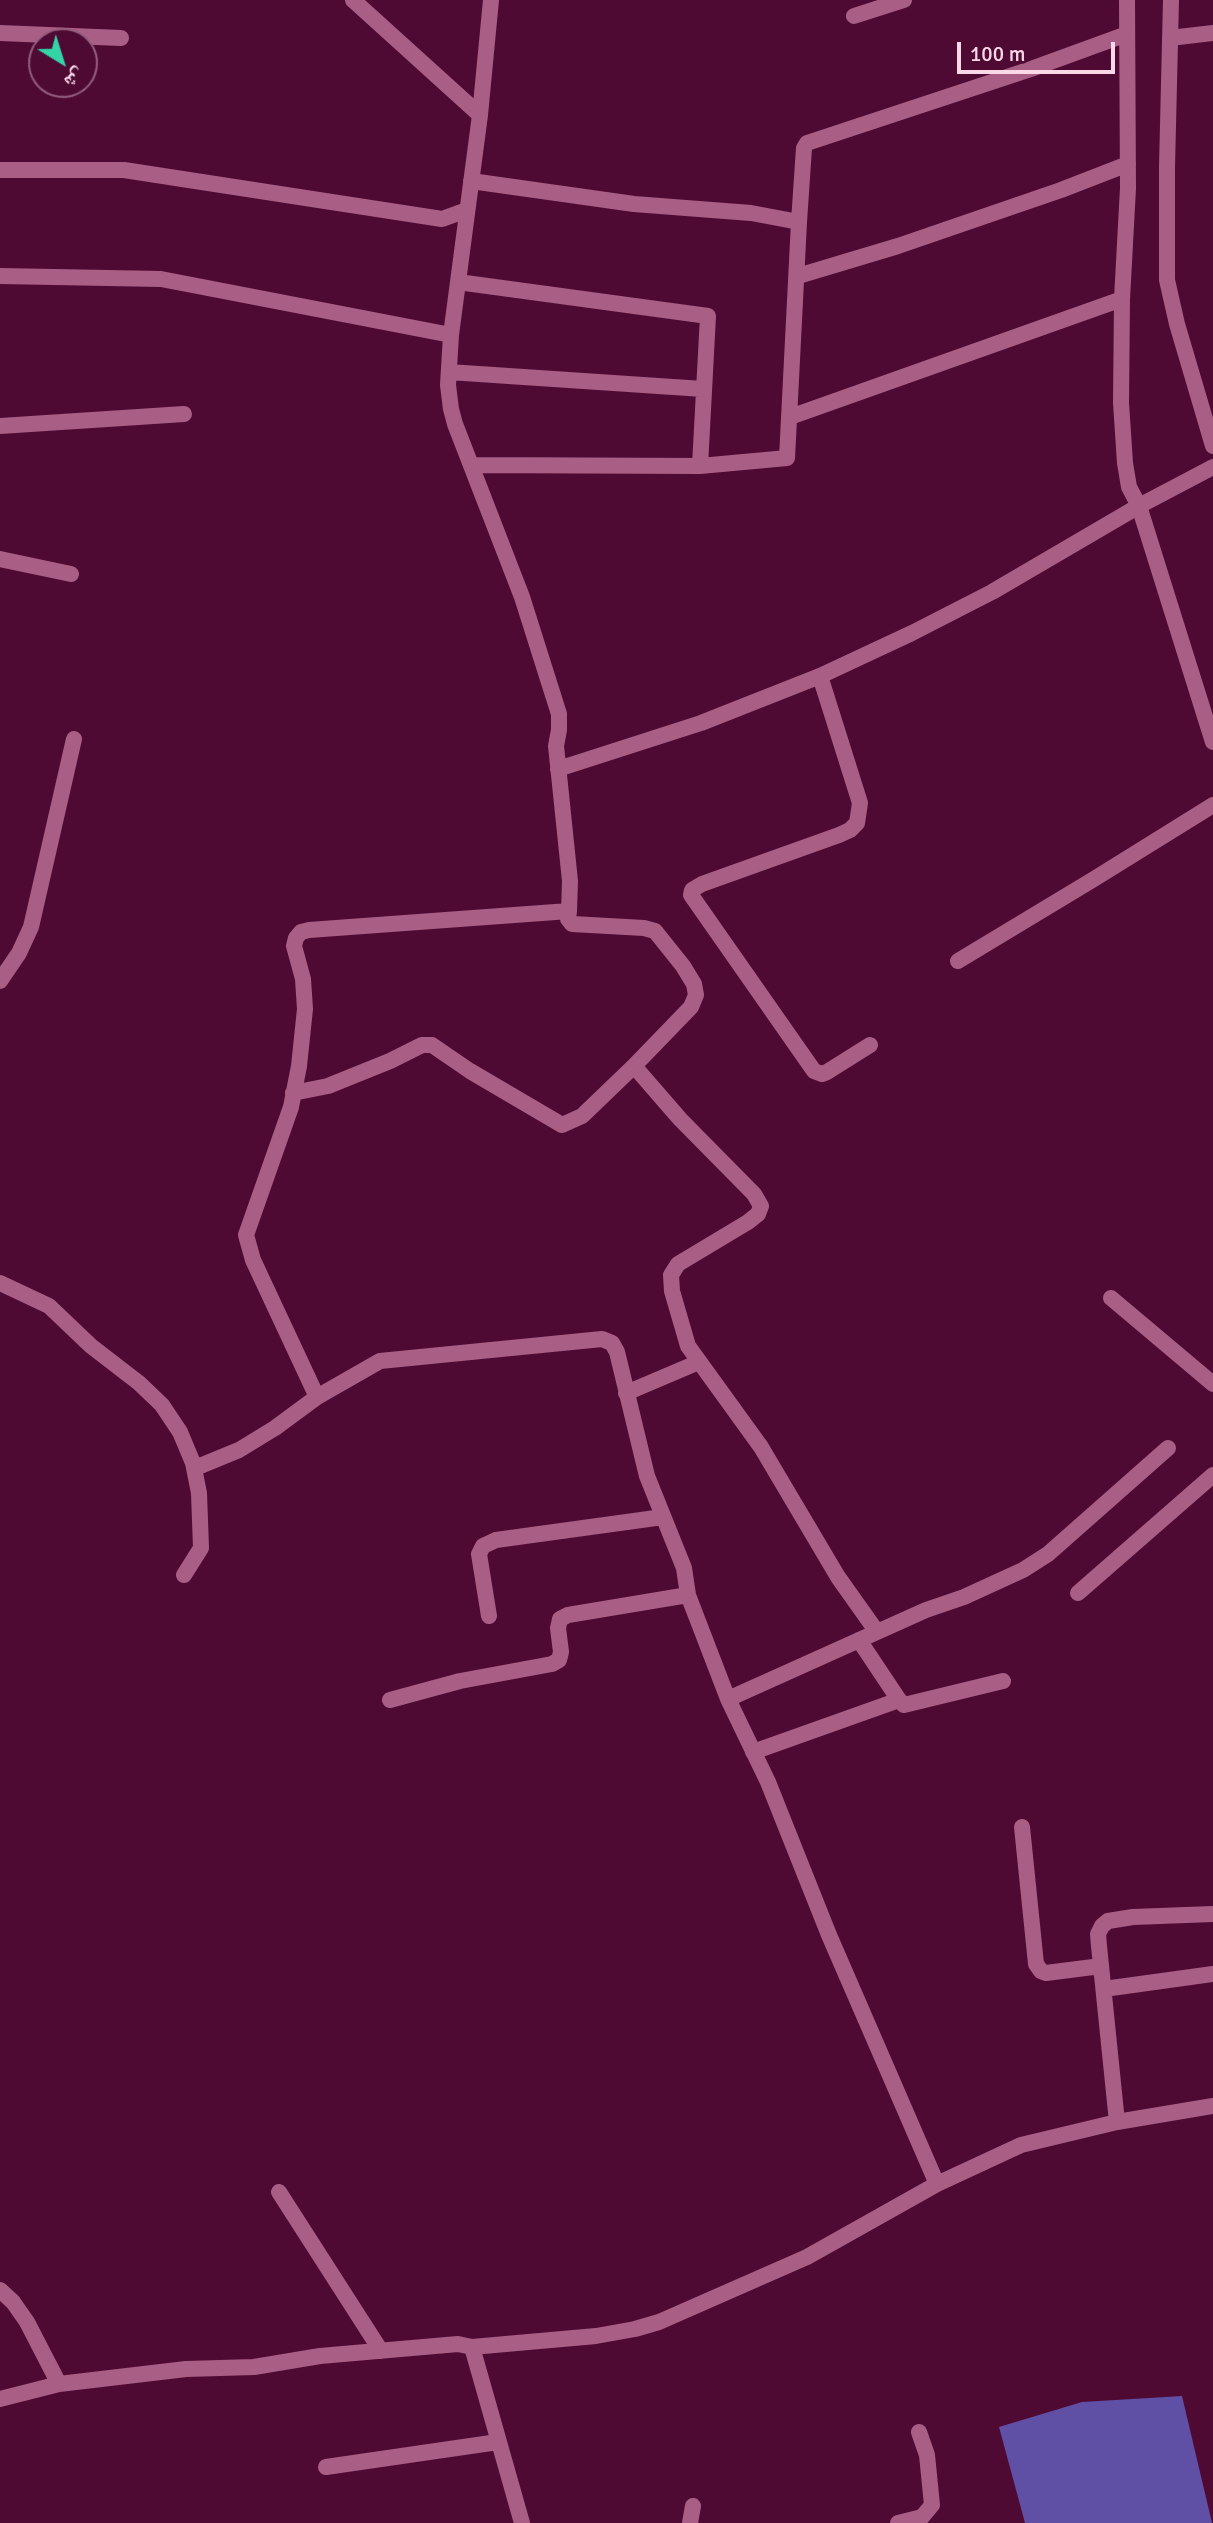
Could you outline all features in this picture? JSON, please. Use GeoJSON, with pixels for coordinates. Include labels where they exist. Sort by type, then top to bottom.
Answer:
{"type":"FeatureCollection","features":[{"type":"Feature","properties":{"kind":"street"},"geometry":{"type":"LineString","coordinates":[[353,0],[480,115]]}},
{"type":"Feature","properties":{"kind":"street"},"geometry":{"type":"LineString","coordinates":[[293,1093],[328,1086],[422,1045],[432,1045],[470,1071],[562,1125],[582,1116],[634,1066],[691,1007],[696,995],[694,984],[683,966],[655,931],[572,923],[568,919],[570,881],[565,810],[556,746],[559,714],[522,597],[450,409],[451,335],[480,115],[491,0]]}},
{"type":"Feature","properties":{"kind":"street"},"geometry":{"type":"LineString","coordinates":[[854,16],[904,0]]}},
{"type":"Feature","properties":{"kind":"street"},"geometry":{"type":"LineString","coordinates":[[1127,0],[1128,164],[1121,403],[1125,463],[1129,487],[1139,506],[1213,742]]}},
{"type":"Feature","properties":{"kind":"street"},"geometry":{"type":"LineString","coordinates":[[1171,0],[1167,280],[1177,324],[1213,446]]}},
{"type":"Feature","properties":{"kind":"street"},"geometry":{"type":"LineString","coordinates":[[0,33],[121,38]]}},
{"type":"Feature","properties":{"kind":"street"},"geometry":{"type":"LineString","coordinates":[[1170,38],[1213,33]]}},
{"type":"Feature","properties":{"kind":"street"},"geometry":{"type":"LineString","coordinates":[[471,464],[700,466],[787,458],[799,222],[804,149],[807,143],[1031,69],[1127,34]]}},
{"type":"Feature","properties":{"kind":"street"},"geometry":{"type":"LineString","coordinates":[[798,276],[898,246],[1128,164]]}},
{"type":"Feature","properties":{"kind":"street"},"geometry":{"type":"LineString","coordinates":[[0,170],[124,170],[442,219],[467,210]]}},
{"type":"Feature","properties":{"kind":"street"},"geometry":{"type":"LineString","coordinates":[[471,181],[634,204],[751,213],[799,222]]}},
{"type":"Feature","properties":{"kind":"street"},"geometry":{"type":"LineString","coordinates":[[0,276],[161,279],[451,335]]}},
{"type":"Feature","properties":{"kind":"street"},"geometry":{"type":"LineString","coordinates":[[458,282],[708,316],[700,466]]}},
{"type":"Feature","properties":{"kind":"street"},"geometry":{"type":"LineString","coordinates":[[790,417],[1122,299]]}},
{"type":"Feature","properties":{"kind":"street"},"geometry":{"type":"LineString","coordinates":[[449,372],[703,389]]}},
{"type":"Feature","properties":{"kind":"street"},"geometry":{"type":"LineString","coordinates":[[0,426],[184,414]]}},
{"type":"Feature","properties":{"kind":"street"},"geometry":{"type":"LineString","coordinates":[[558,769],[701,723],[820,676],[992,592],[1139,506],[1213,467]]}},
{"type":"Feature","properties":{"kind":"street"},"geometry":{"type":"LineString","coordinates":[[0,559],[71,574]]}},
{"type":"Feature","properties":{"kind":"street"},"geometry":{"type":"LineString","coordinates":[[820,676],[860,803],[856,822],[850,830],[839,835],[702,884],[692,890],[691,895],[814,1071],[822,1074],[827,1072],[870,1045]]}},
{"type":"Feature","properties":{"kind":"street"},"geometry":{"type":"LineString","coordinates":[[0,981],[19,953],[31,927],[74,739]]}},
{"type":"Feature","properties":{"kind":"street"},"geometry":{"type":"LineString","coordinates":[[958,961],[1213,805]]}},
{"type":"Feature","properties":{"kind":"street"},"geometry":{"type":"LineString","coordinates":[[317,1397],[258,1272],[246,1235],[291,1107],[299,1066],[304,1009],[303,979],[293,947],[301,932],[569,911]]}},
{"type":"Feature","properties":{"kind":"street"},"geometry":{"type":"LineString","coordinates":[[634,1066],[680,1119],[754,1194],[761,1206],[758,1214],[748,1222],[678,1264],[671,1275],[672,1291],[688,1346],[761,1447],[838,1577],[877,1632]]}},
{"type":"Feature","properties":{"kind":"street"},"geometry":{"type":"LineString","coordinates":[[0,1283],[49,1306],[91,1346],[139,1383],[162,1405],[180,1432],[193,1463],[199,1493],[201,1548],[184,1575]]}},
{"type":"Feature","properties":{"kind":"street"},"geometry":{"type":"LineString","coordinates":[[1111,1298],[1213,1384]]}},
{"type":"Feature","properties":{"kind":"street"},"geometry":{"type":"LineString","coordinates":[[193,1463],[200,1466],[208,1464],[239,1450],[317,1397],[380,1361],[602,1339],[612,1343],[617,1352],[648,1476],[684,1568],[688,1595],[728,1699],[768,1782],[829,1935],[937,2184]]}},
{"type":"Feature","properties":{"kind":"street"},"geometry":{"type":"LineString","coordinates":[[626,1393],[699,1362]]}},
{"type":"Feature","properties":{"kind":"street"},"geometry":{"type":"LineString","coordinates":[[728,1699],[1023,1570],[1057,1546],[1168,1448]]}},
{"type":"Feature","properties":{"kind":"street"},"geometry":{"type":"LineString","coordinates":[[1078,1593],[1213,1475]]}},
{"type":"Feature","properties":{"kind":"street"},"geometry":{"type":"LineString","coordinates":[[489,1616],[479,1555],[483,1546],[496,1540],[663,1517]]}},
{"type":"Feature","properties":{"kind":"street"},"geometry":{"type":"LineString","coordinates":[[390,1700],[460,1681],[552,1664],[559,1660],[561,1652],[558,1628],[560,1619],[568,1615],[688,1595]]}},
{"type":"Feature","properties":{"kind":"street"},"geometry":{"type":"LineString","coordinates":[[859,1640],[904,1705],[1003,1681]]}},
{"type":"Feature","properties":{"kind":"street"},"geometry":{"type":"LineString","coordinates":[[753,1752],[899,1700]]}},
{"type":"Feature","properties":{"kind":"street"},"geometry":{"type":"LineString","coordinates":[[1022,1827],[1036,1964],[1046,1973],[1101,1966]]}},
{"type":"Feature","properties":{"kind":"street"},"geometry":{"type":"LineString","coordinates":[[1118,2122],[1098,1934],[1108,1921],[1133,1917],[1213,1914]]}},
{"type":"Feature","properties":{"kind":"street"},"geometry":{"type":"LineString","coordinates":[[1104,1989],[1213,1974]]}},
{"type":"Feature","properties":{"kind":"street"},"geometry":{"type":"LineString","coordinates":[[0,2399],[59,2384],[186,2369],[254,2367],[320,2356],[458,2344],[472,2347],[596,2336],[635,2329],[659,2322],[807,2257],[937,2184],[1021,2145],[1118,2122],[1213,2106]]}},
{"type":"Feature","properties":{"kind":"street"},"geometry":{"type":"LineString","coordinates":[[279,2192],[381,2351]]}},
{"type":"Feature","properties":{"kind":"street"},"geometry":{"type":"LineString","coordinates":[[0,2290],[13,2302],[27,2322],[59,2384]]}},
{"type":"Feature","properties":{"kind":"street"},"geometry":{"type":"LineString","coordinates":[[472,2347],[522,2523]]}},
{"type":"Feature","properties":{"kind":"street"},"geometry":{"type":"LineString","coordinates":[[898,2523],[922,2517],[932,2505],[927,2455],[919,2432]]}},
{"type":"Feature","properties":{"kind":"street"},"geometry":{"type":"LineString","coordinates":[[326,2467],[498,2442]]}},
{"type":"Feature","properties":{"kind":"street"},"geometry":{"type":"LineString","coordinates":[[690,2523],[693,2506]]}},
{"type":"Feature","properties":{"kind":"shaded area"},"geometry":{"type":"Polygon","coordinates":[[[1182,2396],[1212,2523],[1025,2523],[999,2427],[1082,2402],[1182,2396]]]}}]}
